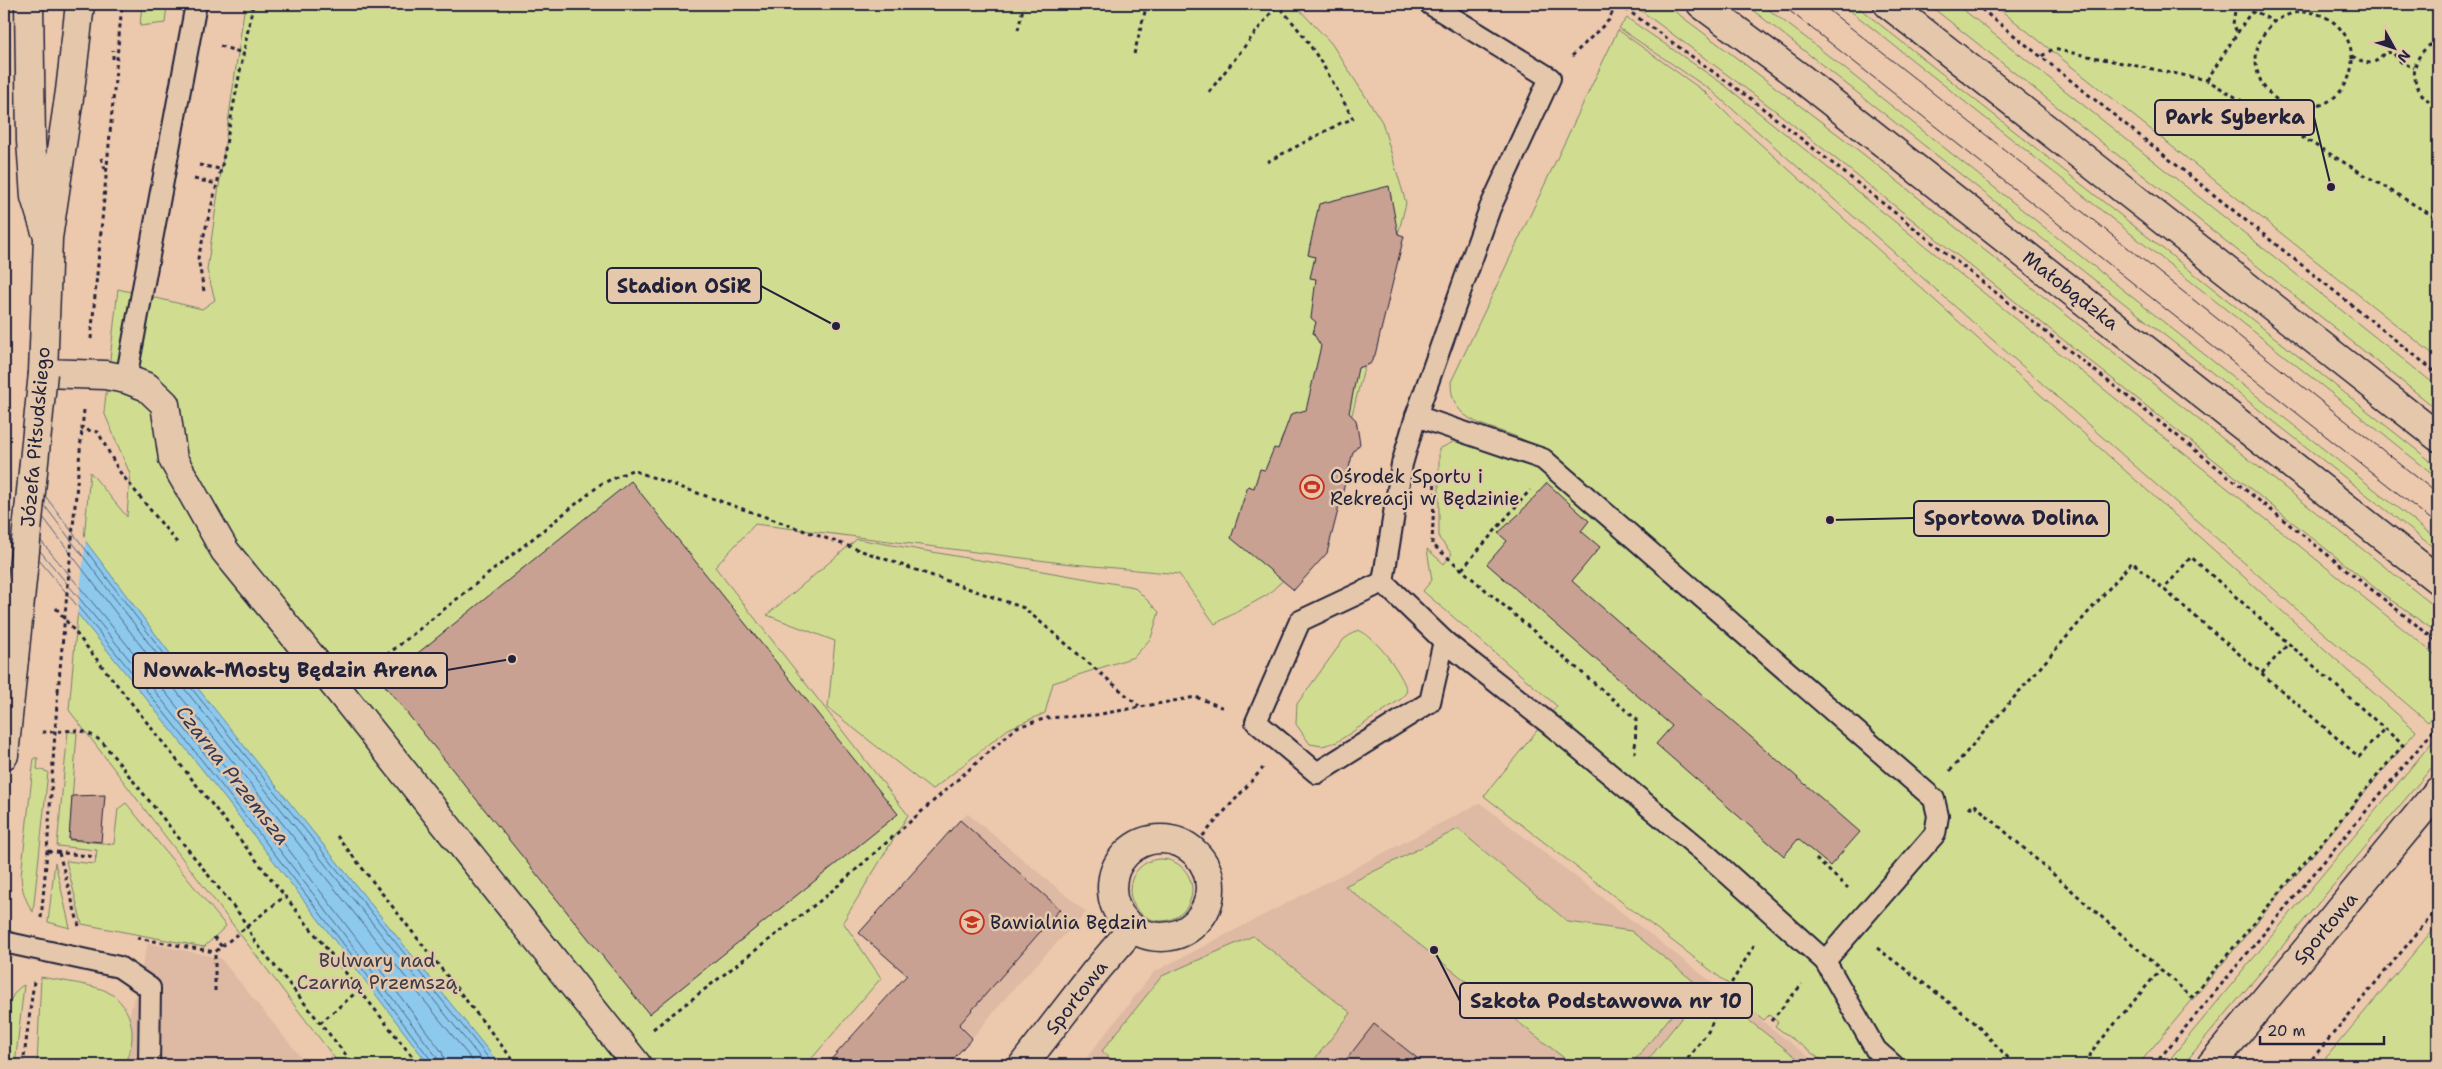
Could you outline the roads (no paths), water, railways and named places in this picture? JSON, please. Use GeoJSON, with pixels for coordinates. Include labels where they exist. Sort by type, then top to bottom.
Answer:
{"type":"FeatureCollection","features":[{"type":"Feature","properties":{"kind":"street","name":"Józefa Piłsudskiego"},"geometry":{"type":"LineString","coordinates":[[29,4],[31,140],[35,197],[48,238]]}},
{"type":"Feature","properties":{"kind":"street","name":"Józefa Piłsudskiego"},"geometry":{"type":"LineString","coordinates":[[4,755],[43,373],[48,238],[70,91],[80,4]]}},
{"type":"Feature","properties":{"kind":"street","name":"Małobądzka"},"geometry":{"type":"LineString","coordinates":[[1701,4],[1801,78],[2438,580]]}},
{"type":"Feature","properties":{"kind":"street"},"geometry":{"type":"LineString","coordinates":[[1888,4],[2438,437]]}},
{"type":"Feature","properties":{"kind":"street"},"geometry":{"type":"LineString","coordinates":[[43,373],[126,379],[147,387],[165,404],[173,459],[225,552],[340,692],[637,1065]]}},
{"type":"Feature","properties":{"kind":"street","name":"Sportowa"},"geometry":{"type":"LineString","coordinates":[[2211,1065],[2438,791]]}},
{"type":"Feature","properties":{"kind":"street"},"geometry":{"type":"LineString","coordinates":[[1162,837],[1192,848],[1209,874],[1209,889],[1208,905],[1190,930],[1161,939],[1131,930],[1112,904],[1112,872],[1132,847],[1162,837]]}},
{"type":"Feature","properties":{"kind":"street","name":"Sportowa"},"geometry":{"type":"LineString","coordinates":[[1023,1065],[1095,972],[1131,930]]}},
{"type":"Feature","properties":{"kind":"lane"},"geometry":{"type":"LineString","coordinates":[[126,379],[196,4]]}},
{"type":"Feature","properties":{"kind":"lane"},"geometry":{"type":"LineString","coordinates":[[1383,582],[1402,464],[1416,416],[1490,208],[1550,78],[1430,4]]}},
{"type":"Feature","properties":{"kind":"lane"},"geometry":{"type":"LineString","coordinates":[[1416,416],[1543,459],[1934,790],[1938,816],[1935,834],[1825,961]]}},
{"type":"Feature","properties":{"kind":"lane"},"geometry":{"type":"LineString","coordinates":[[1383,582],[1444,641],[1552,726],[1706,854],[1825,961],[1876,1050],[1893,1065]]}},
{"type":"Feature","properties":{"kind":"lane"},"geometry":{"type":"LineString","coordinates":[[1383,582],[1300,621],[1256,722],[1317,773],[1430,702],[1444,641]]}},
{"type":"Feature","properties":{"kind":"lane"},"geometry":{"type":"LineString","coordinates":[[4,942],[119,968],[150,988],[149,1065]]}},
{"type":"Feature","properties":{"kind":"water","name":"Czarna Przemsza"},"geometry":{"type":"Polygon","coordinates":[[[4,433],[172,656],[500,1065],[429,1065],[220,792],[4,525],[4,433]]]}},
{"type":"Feature","properties":{"kind":"tram line"},"geometry":{"type":"LineString","coordinates":[[1781,4],[2438,525]]}},
{"type":"Feature","properties":{"kind":"tram line"},"geometry":{"type":"LineString","coordinates":[[1821,4],[2438,494]]}},
{"type":"Feature","properties":{"kind":"place","name":"Park Syberka"},"geometry":{"type":"Point","coordinates":[2331,187]}},
{"type":"Feature","properties":{"kind":"place","name":"Stadion OSiR"},"geometry":{"type":"Point","coordinates":[836,326]}},
{"type":"Feature","properties":{"kind":"place","name":"Ośrodek Sportu i Rekreacji w Będzinie"},"geometry":{"type":"Point","coordinates":[1312,487]}},
{"type":"Feature","properties":{"kind":"place","name":"Sportowa Dolina"},"geometry":{"type":"Point","coordinates":[1830,520]}},
{"type":"Feature","properties":{"kind":"place","name":"Nowak-Mosty Będzin Arena"},"geometry":{"type":"Point","coordinates":[512,659]}},
{"type":"Feature","properties":{"kind":"place","name":"Bawialnia Będzin"},"geometry":{"type":"Point","coordinates":[972,922]}},
{"type":"Feature","properties":{"kind":"place","name":"Szkoła Podstawowa nr 10"},"geometry":{"type":"Point","coordinates":[1434,950]}},
{"type":"Feature","properties":{"kind":"park label","name":"Bulwary nad Czarną Przemszą"},"geometry":{"type":"Point","coordinates":[377,971]}}]}
